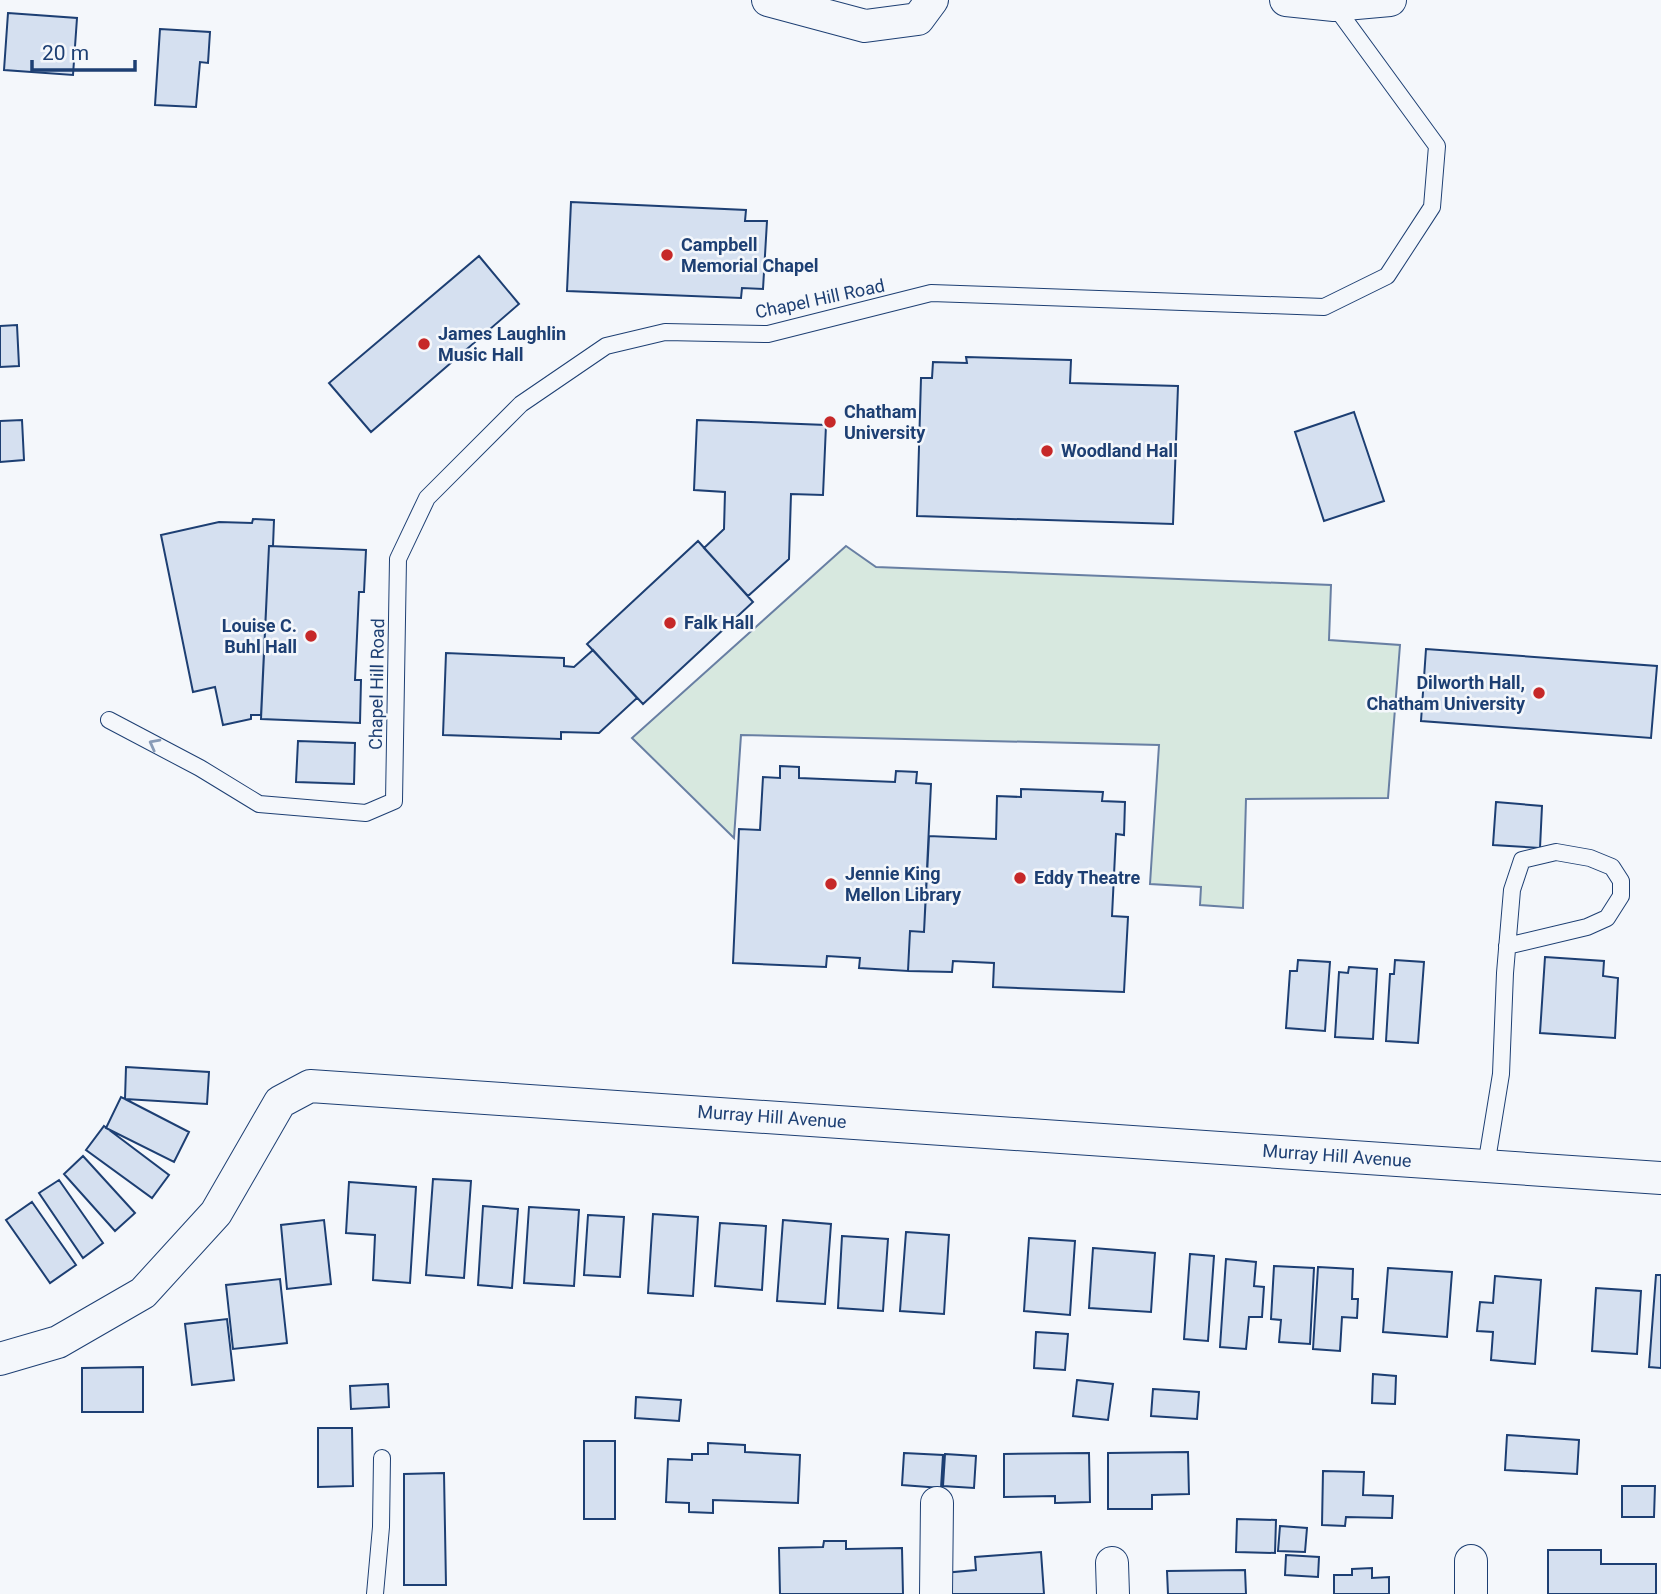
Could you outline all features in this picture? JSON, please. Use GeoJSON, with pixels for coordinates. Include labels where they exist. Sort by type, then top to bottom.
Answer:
{"type":"FeatureCollection","features":[{"type":"Feature","properties":{"kind":"street"},"geometry":{"type":"LineString","coordinates":[[768,0],[865,26],[918,19],[932,0]]}},
{"type":"Feature","properties":{"kind":"street"},"geometry":{"type":"LineString","coordinates":[[1286,0],[1334,5],[1390,0]]}},
{"type":"Feature","properties":{"kind":"street","name":"Murray Hill Avenue"},"geometry":{"type":"LineString","coordinates":[[0,1359],[58,1342],[143,1293],[216,1213],[280,1102],[310,1086],[1661,1178]]}},
{"type":"Feature","properties":{"kind":"street"},"geometry":{"type":"LineString","coordinates":[[936,1594],[937,1503]]}},
{"type":"Feature","properties":{"kind":"street"},"geometry":{"type":"LineString","coordinates":[[1471,1561],[1471,1594]]}},
{"type":"Feature","properties":{"kind":"street"},"geometry":{"type":"LineString","coordinates":[[1112,1563],[1113,1594]]}},
{"type":"Feature","properties":{"kind":"lane","name":"Chapel Hill Road"},"geometry":{"type":"LineString","coordinates":[[109,720],[200,768],[259,804],[366,813],[394,801],[398,559],[427,498],[522,404],[606,346],[665,332],[768,334],[931,293],[1324,307],[1387,276],[1432,207],[1437,146],[1334,5]]}},
{"type":"Feature","properties":{"kind":"lane"},"geometry":{"type":"LineString","coordinates":[[1486,1166],[1501,1074],[1507,946],[1512,890],[1522,860],[1556,852],[1590,858],[1612,867],[1621,881],[1621,896],[1607,918],[1587,927],[1507,946]]}},
{"type":"Feature","properties":{"kind":"lane"},"geometry":{"type":"LineString","coordinates":[[375,1594],[381,1527],[382,1458]]}},
{"type":"Feature","properties":{"kind":"shaded area"},"geometry":{"type":"Polygon","coordinates":[[[846,546],[876,567],[1331,585],[1329,640],[1400,645],[1388,798],[1246,799],[1243,908],[1200,905],[1201,887],[1150,884],[1159,745],[741,735],[734,838],[632,738],[846,546]]]}},
{"type":"Feature","properties":{"kind":"building"},"geometry":{"type":"Polygon","coordinates":[[[8,13],[77,18],[73,75],[4,70],[8,13]]]}},
{"type":"Feature","properties":{"kind":"building"},"geometry":{"type":"Polygon","coordinates":[[[160,29],[210,32],[208,63],[200,62],[196,107],[155,105],[160,29]]]}},
{"type":"Feature","properties":{"kind":"building","name":"Campbell Memorial Chapel"},"geometry":{"type":"Polygon","coordinates":[[[571,202],[746,210],[745,221],[767,221],[763,289],[742,288],[741,298],[567,291],[571,202]]]}},
{"type":"Feature","properties":{"kind":"building","name":"James Laughlin Music Hall"},"geometry":{"type":"Polygon","coordinates":[[[479,256],[519,304],[371,432],[329,383],[479,256]]]}},
{"type":"Feature","properties":{"kind":"building"},"geometry":{"type":"Polygon","coordinates":[[[17,325],[19,366],[0,367],[0,326],[17,325]]]}},
{"type":"Feature","properties":{"kind":"building","name":"Woodland Hall"},"geometry":{"type":"Polygon","coordinates":[[[966,357],[1071,360],[1070,383],[1178,386],[1173,524],[917,516],[921,378],[932,378],[933,362],[967,363],[966,357]]]}},
{"type":"Feature","properties":{"kind":"building"},"geometry":{"type":"Polygon","coordinates":[[[1354,412],[1384,501],[1324,521],[1295,432],[1354,412]]]}},
{"type":"Feature","properties":{"kind":"building"},"geometry":{"type":"Polygon","coordinates":[[[22,420],[24,460],[0,462],[0,421],[22,420]]]}},
{"type":"Feature","properties":{"kind":"building"},"geometry":{"type":"Polygon","coordinates":[[[697,420],[826,425],[823,495],[791,494],[789,559],[748,596],[704,548],[724,529],[725,492],[694,490],[697,420]]]}},
{"type":"Feature","properties":{"kind":"building"},"geometry":{"type":"Polygon","coordinates":[[[253,519],[274,520],[273,546],[269,546],[261,715],[251,715],[251,719],[223,725],[215,687],[193,692],[161,535],[219,522],[252,523],[253,519]]]}},
{"type":"Feature","properties":{"kind":"building","name":"Falk Hall"},"geometry":{"type":"Polygon","coordinates":[[[698,541],[753,602],[643,704],[587,644],[698,541]]]}},
{"type":"Feature","properties":{"kind":"building","name":"Louise C. Buhl Hall"},"geometry":{"type":"Polygon","coordinates":[[[269,546],[366,550],[364,592],[359,592],[355,680],[361,680],[360,723],[261,719],[269,546]]]}},
{"type":"Feature","properties":{"kind":"building","name":"Dilworth Hall, Chatham University"},"geometry":{"type":"Polygon","coordinates":[[[1426,649],[1657,666],[1651,738],[1421,721],[1426,649]]]}},
{"type":"Feature","properties":{"kind":"building"},"geometry":{"type":"Polygon","coordinates":[[[593,650],[637,698],[599,733],[561,732],[561,739],[443,735],[446,653],[564,658],[564,666],[574,667],[593,650]]]}},
{"type":"Feature","properties":{"kind":"building"},"geometry":{"type":"Polygon","coordinates":[[[298,741],[355,743],[354,784],[296,782],[298,741]]]}},
{"type":"Feature","properties":{"kind":"building","name":"Jennie King Mellon Library"},"geometry":{"type":"Polygon","coordinates":[[[780,766],[799,767],[799,778],[895,782],[896,771],[917,772],[916,783],[931,784],[924,932],[910,931],[908,971],[859,968],[860,958],[827,956],[826,967],[733,963],[739,829],[760,830],[763,777],[780,778],[780,766]]]}},
{"type":"Feature","properties":{"kind":"building","name":"Eddy Theatre"},"geometry":{"type":"Polygon","coordinates":[[[1021,789],[1103,792],[1102,801],[1125,802],[1124,835],[1116,834],[1112,916],[1128,917],[1124,992],[993,987],[994,963],[953,961],[952,972],[908,971],[910,931],[924,932],[929,836],[996,839],[997,796],[1021,797],[1021,789]]]}},
{"type":"Feature","properties":{"kind":"building"},"geometry":{"type":"Polygon","coordinates":[[[1496,802],[1542,806],[1540,848],[1493,845],[1496,802]]]}},
{"type":"Feature","properties":{"kind":"building"},"geometry":{"type":"Polygon","coordinates":[[[1545,957],[1604,961],[1603,976],[1618,978],[1615,1038],[1540,1033],[1545,957]]]}},
{"type":"Feature","properties":{"kind":"building"},"geometry":{"type":"Polygon","coordinates":[[[1298,960],[1330,962],[1325,1031],[1286,1028],[1290,971],[1297,971],[1298,960]]]}},
{"type":"Feature","properties":{"kind":"building"},"geometry":{"type":"Polygon","coordinates":[[[1395,960],[1424,962],[1418,1043],[1386,1041],[1390,974],[1394,974],[1395,960]]]}},
{"type":"Feature","properties":{"kind":"building"},"geometry":{"type":"Polygon","coordinates":[[[1349,967],[1377,969],[1373,1039],[1335,1037],[1339,972],[1348,973],[1349,967]]]}},
{"type":"Feature","properties":{"kind":"building"},"geometry":{"type":"Polygon","coordinates":[[[126,1067],[209,1072],[207,1104],[125,1099],[126,1067]]]}},
{"type":"Feature","properties":{"kind":"building"},"geometry":{"type":"Polygon","coordinates":[[[121,1097],[189,1132],[174,1162],[106,1128],[121,1097]]]}},
{"type":"Feature","properties":{"kind":"building"},"geometry":{"type":"Polygon","coordinates":[[[104,1126],[169,1175],[152,1198],[86,1150],[104,1126]]]}},
{"type":"Feature","properties":{"kind":"building"},"geometry":{"type":"Polygon","coordinates":[[[83,1156],[135,1213],[115,1231],[64,1174],[83,1156]]]}},
{"type":"Feature","properties":{"kind":"building"},"geometry":{"type":"Polygon","coordinates":[[[433,1179],[471,1181],[464,1278],[426,1275],[433,1179]]]}},
{"type":"Feature","properties":{"kind":"building"},"geometry":{"type":"Polygon","coordinates":[[[59,1180],[103,1243],[83,1258],[39,1193],[59,1180]]]}},
{"type":"Feature","properties":{"kind":"building"},"geometry":{"type":"Polygon","coordinates":[[[349,1182],[416,1187],[410,1283],[373,1280],[375,1235],[346,1233],[349,1182]]]}},
{"type":"Feature","properties":{"kind":"building"},"geometry":{"type":"Polygon","coordinates":[[[32,1202],[76,1265],[50,1283],[6,1220],[32,1202]]]}},
{"type":"Feature","properties":{"kind":"building"},"geometry":{"type":"Polygon","coordinates":[[[483,1206],[518,1209],[512,1288],[478,1285],[483,1206]]]}},
{"type":"Feature","properties":{"kind":"building"},"geometry":{"type":"Polygon","coordinates":[[[529,1207],[579,1210],[574,1286],[524,1283],[529,1207]]]}},
{"type":"Feature","properties":{"kind":"building"},"geometry":{"type":"Polygon","coordinates":[[[653,1214],[698,1217],[693,1296],[648,1293],[653,1214]]]}},
{"type":"Feature","properties":{"kind":"building"},"geometry":{"type":"Polygon","coordinates":[[[588,1215],[624,1217],[620,1277],[584,1275],[588,1215]]]}},
{"type":"Feature","properties":{"kind":"building"},"geometry":{"type":"Polygon","coordinates":[[[324,1220],[331,1284],[287,1289],[281,1225],[324,1220]]]}},
{"type":"Feature","properties":{"kind":"building"},"geometry":{"type":"Polygon","coordinates":[[[783,1220],[831,1224],[825,1304],[777,1301],[783,1220]]]}},
{"type":"Feature","properties":{"kind":"building"},"geometry":{"type":"Polygon","coordinates":[[[720,1223],[766,1226],[762,1290],[715,1286],[720,1223]]]}},
{"type":"Feature","properties":{"kind":"building"},"geometry":{"type":"Polygon","coordinates":[[[906,1232],[949,1235],[944,1314],[900,1311],[906,1232]]]}},
{"type":"Feature","properties":{"kind":"building"},"geometry":{"type":"Polygon","coordinates":[[[842,1236],[888,1239],[883,1311],[838,1308],[842,1236]]]}},
{"type":"Feature","properties":{"kind":"building"},"geometry":{"type":"Polygon","coordinates":[[[1029,1238],[1075,1241],[1070,1315],[1024,1311],[1029,1238]]]}},
{"type":"Feature","properties":{"kind":"building"},"geometry":{"type":"Polygon","coordinates":[[[1093,1248],[1155,1253],[1151,1312],[1089,1308],[1093,1248]]]}},
{"type":"Feature","properties":{"kind":"building"},"geometry":{"type":"Polygon","coordinates":[[[1190,1254],[1214,1256],[1208,1341],[1184,1339],[1190,1254]]]}},
{"type":"Feature","properties":{"kind":"building"},"geometry":{"type":"Polygon","coordinates":[[[1226,1259],[1256,1262],[1254,1286],[1264,1287],[1262,1317],[1249,1317],[1246,1349],[1220,1347],[1226,1259]]]}},
{"type":"Feature","properties":{"kind":"building"},"geometry":{"type":"Polygon","coordinates":[[[1274,1266],[1314,1268],[1310,1344],[1279,1342],[1281,1320],[1271,1319],[1274,1266]]]}},
{"type":"Feature","properties":{"kind":"building"},"geometry":{"type":"Polygon","coordinates":[[[1318,1267],[1353,1269],[1352,1299],[1358,1299],[1357,1318],[1342,1317],[1340,1351],[1313,1349],[1318,1267]]]}},
{"type":"Feature","properties":{"kind":"building"},"geometry":{"type":"Polygon","coordinates":[[[1388,1268],[1452,1272],[1447,1337],[1383,1332],[1388,1268]]]}},
{"type":"Feature","properties":{"kind":"building"},"geometry":{"type":"Polygon","coordinates":[[[1656,1275],[1661,1275],[1661,1368],[1649,1367],[1656,1275]]]}},
{"type":"Feature","properties":{"kind":"building"},"geometry":{"type":"Polygon","coordinates":[[[1495,1276],[1541,1280],[1535,1364],[1491,1360],[1493,1332],[1477,1331],[1480,1302],[1493,1303],[1495,1276]]]}},
{"type":"Feature","properties":{"kind":"building"},"geometry":{"type":"Polygon","coordinates":[[[280,1279],[287,1343],[233,1349],[226,1285],[280,1279]]]}},
{"type":"Feature","properties":{"kind":"building"},"geometry":{"type":"Polygon","coordinates":[[[1596,1288],[1641,1291],[1637,1354],[1592,1351],[1596,1288]]]}},
{"type":"Feature","properties":{"kind":"building"},"geometry":{"type":"Polygon","coordinates":[[[227,1319],[234,1380],[192,1385],[185,1324],[227,1319]]]}},
{"type":"Feature","properties":{"kind":"building"},"geometry":{"type":"Polygon","coordinates":[[[1036,1332],[1068,1334],[1065,1370],[1034,1368],[1036,1332]]]}},
{"type":"Feature","properties":{"kind":"building"},"geometry":{"type":"Polygon","coordinates":[[[143,1367],[143,1412],[82,1412],[82,1368],[143,1367]]]}},
{"type":"Feature","properties":{"kind":"building"},"geometry":{"type":"Polygon","coordinates":[[[1373,1374],[1396,1376],[1395,1404],[1372,1403],[1373,1374]]]}},
{"type":"Feature","properties":{"kind":"building"},"geometry":{"type":"Polygon","coordinates":[[[1077,1380],[1113,1384],[1108,1420],[1073,1416],[1077,1380]]]}},
{"type":"Feature","properties":{"kind":"building"},"geometry":{"type":"Polygon","coordinates":[[[388,1384],[389,1407],[351,1409],[350,1386],[388,1384]]]}},
{"type":"Feature","properties":{"kind":"building"},"geometry":{"type":"Polygon","coordinates":[[[1153,1389],[1199,1392],[1197,1419],[1151,1416],[1153,1389]]]}},
{"type":"Feature","properties":{"kind":"building"},"geometry":{"type":"Polygon","coordinates":[[[636,1397],[681,1400],[679,1421],[635,1418],[636,1397]]]}},
{"type":"Feature","properties":{"kind":"building"},"geometry":{"type":"Polygon","coordinates":[[[318,1428],[352,1428],[353,1486],[318,1487],[318,1428]]]}},
{"type":"Feature","properties":{"kind":"building"},"geometry":{"type":"Polygon","coordinates":[[[1507,1435],[1579,1440],[1577,1474],[1505,1470],[1507,1435]]]}},
{"type":"Feature","properties":{"kind":"building"},"geometry":{"type":"Polygon","coordinates":[[[584,1441],[615,1441],[615,1519],[584,1519],[584,1441]]]}},
{"type":"Feature","properties":{"kind":"building"},"geometry":{"type":"Polygon","coordinates":[[[708,1443],[745,1445],[745,1452],[800,1455],[798,1503],[713,1500],[713,1513],[689,1512],[689,1503],[666,1502],[668,1459],[692,1460],[692,1454],[708,1454],[708,1443]]]}},
{"type":"Feature","properties":{"kind":"building"},"geometry":{"type":"Polygon","coordinates":[[[1188,1452],[1189,1494],[1152,1495],[1152,1509],[1108,1509],[1108,1453],[1188,1452]]]}},
{"type":"Feature","properties":{"kind":"building"},"geometry":{"type":"Polygon","coordinates":[[[904,1453],[943,1455],[941,1488],[902,1485],[904,1453]]]}},
{"type":"Feature","properties":{"kind":"building"},"geometry":{"type":"Polygon","coordinates":[[[1089,1453],[1090,1502],[1055,1503],[1055,1496],[1004,1497],[1004,1454],[1089,1453]]]}},
{"type":"Feature","properties":{"kind":"building"},"geometry":{"type":"Polygon","coordinates":[[[945,1454],[976,1456],[974,1488],[943,1486],[945,1454]]]}},
{"type":"Feature","properties":{"kind":"building"},"geometry":{"type":"Polygon","coordinates":[[[1323,1471],[1364,1472],[1363,1495],[1393,1496],[1392,1518],[1346,1517],[1345,1526],[1322,1525],[1323,1471]]]}},
{"type":"Feature","properties":{"kind":"building"},"geometry":{"type":"Polygon","coordinates":[[[444,1473],[446,1585],[404,1585],[404,1474],[444,1473]]]}},
{"type":"Feature","properties":{"kind":"building"},"geometry":{"type":"Polygon","coordinates":[[[1622,1486],[1655,1486],[1654,1517],[1622,1517],[1622,1486]]]}},
{"type":"Feature","properties":{"kind":"building"},"geometry":{"type":"Polygon","coordinates":[[[1237,1519],[1276,1520],[1275,1553],[1236,1552],[1237,1519]]]}},
{"type":"Feature","properties":{"kind":"building"},"geometry":{"type":"Polygon","coordinates":[[[1280,1526],[1307,1528],[1305,1552],[1278,1551],[1280,1526]]]}},
{"type":"Feature","properties":{"kind":"building"},"geometry":{"type":"Polygon","coordinates":[[[824,1541],[846,1541],[846,1549],[902,1548],[903,1594],[780,1594],[779,1548],[823,1547],[824,1541]]]}},
{"type":"Feature","properties":{"kind":"building"},"geometry":{"type":"Polygon","coordinates":[[[1548,1550],[1601,1550],[1601,1564],[1656,1564],[1656,1594],[1548,1594],[1548,1550]]]}},
{"type":"Feature","properties":{"kind":"building"},"geometry":{"type":"Polygon","coordinates":[[[1041,1552],[1044,1594],[944,1594],[943,1573],[976,1570],[975,1557],[1041,1552]]]}},
{"type":"Feature","properties":{"kind":"building"},"geometry":{"type":"Polygon","coordinates":[[[1286,1555],[1319,1557],[1318,1577],[1285,1575],[1286,1555]]]}},
{"type":"Feature","properties":{"kind":"building"},"geometry":{"type":"Polygon","coordinates":[[[1372,1568],[1372,1578],[1389,1577],[1389,1594],[1334,1594],[1334,1575],[1352,1575],[1352,1569],[1372,1568]]]}},
{"type":"Feature","properties":{"kind":"building"},"geometry":{"type":"Polygon","coordinates":[[[1245,1570],[1246,1594],[1168,1594],[1167,1571],[1245,1570]]]}},
{"type":"Feature","properties":{"kind":"place","name":"Campbell Memorial Chapel"},"geometry":{"type":"Point","coordinates":[667,255]}},
{"type":"Feature","properties":{"kind":"place","name":"James Laughlin Music Hall"},"geometry":{"type":"Point","coordinates":[424,344]}},
{"type":"Feature","properties":{"kind":"place","name":"Chatham University"},"geometry":{"type":"Point","coordinates":[830,422]}},
{"type":"Feature","properties":{"kind":"place","name":"Woodland Hall"},"geometry":{"type":"Point","coordinates":[1047,451]}},
{"type":"Feature","properties":{"kind":"place","name":"Falk Hall"},"geometry":{"type":"Point","coordinates":[670,623]}},
{"type":"Feature","properties":{"kind":"place","name":"Louise C. Buhl Hall"},"geometry":{"type":"Point","coordinates":[311,636]}},
{"type":"Feature","properties":{"kind":"place","name":"Dilworth Hall, Chatham University"},"geometry":{"type":"Point","coordinates":[1539,693]}},
{"type":"Feature","properties":{"kind":"place","name":"Eddy Theatre"},"geometry":{"type":"Point","coordinates":[1020,878]}},
{"type":"Feature","properties":{"kind":"place","name":"Jennie King Mellon Library"},"geometry":{"type":"Point","coordinates":[831,884]}}]}
